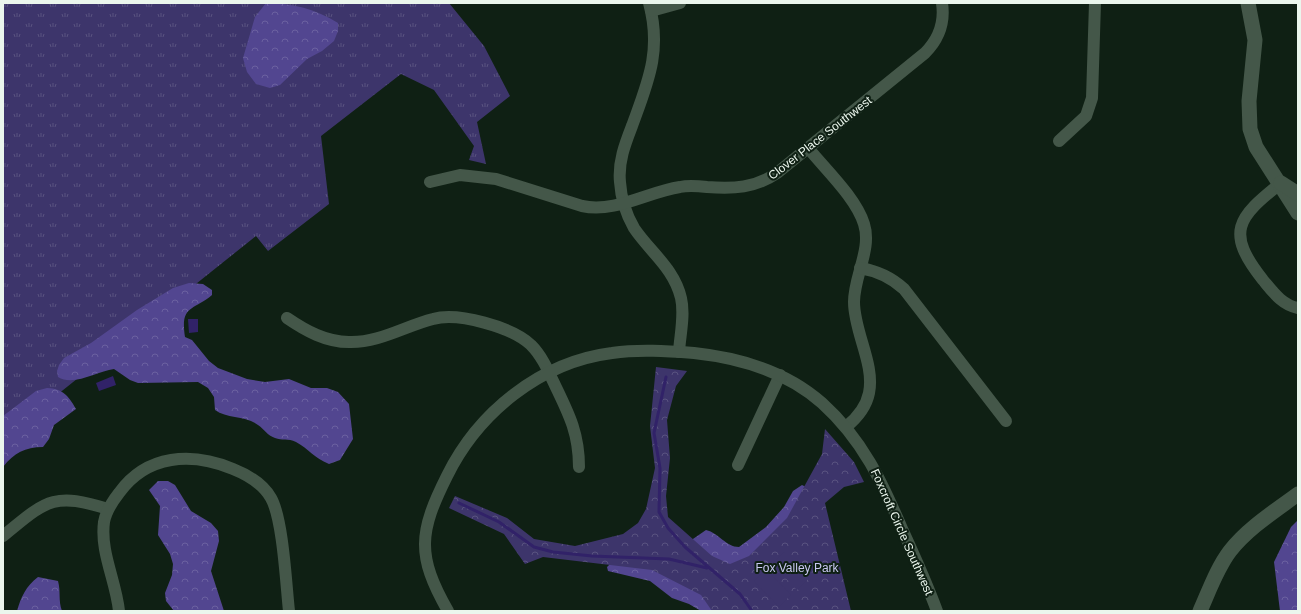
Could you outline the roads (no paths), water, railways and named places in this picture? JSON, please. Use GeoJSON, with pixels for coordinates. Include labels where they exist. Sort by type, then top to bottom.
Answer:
{"type":"FeatureCollection","features":[{"type":"Feature","properties":{"kind":"street"},"geometry":{"type":"LineString","coordinates":[[679,352],[682,314],[679,291],[665,265],[634,227],[624,204],[620,180],[622,156],[654,62],[655,37],[650,7],[680,3]]}},
{"type":"Feature","properties":{"kind":"street","name":"Clover Place Southwest"},"geometry":{"type":"LineString","coordinates":[[430,182],[455,175],[472,175],[507,181],[587,208],[608,208],[681,186],[739,188],[754,186],[768,180],[809,149],[932,46],[938,38],[943,21],[942,3]]}},
{"type":"Feature","properties":{"kind":"street"},"geometry":{"type":"LineString","coordinates":[[1059,141],[1086,116],[1092,98],[1095,3]]}},
{"type":"Feature","properties":{"kind":"street"},"geometry":{"type":"LineString","coordinates":[[1248,3],[1255,40],[1249,102],[1250,129],[1256,147],[1280,183],[1288,200],[1298,213]]}},
{"type":"Feature","properties":{"kind":"street"},"geometry":{"type":"LineString","coordinates":[[809,149],[850,199],[861,216],[866,237],[855,290],[855,311],[859,335],[868,365],[870,388],[865,406],[856,419],[846,427]]}},
{"type":"Feature","properties":{"kind":"street"},"geometry":{"type":"LineString","coordinates":[[1280,183],[1298,194]]}},
{"type":"Feature","properties":{"kind":"street"},"geometry":{"type":"LineString","coordinates":[[1280,183],[1248,212],[1240,231],[1241,240],[1244,252],[1249,261],[1275,294],[1290,306],[1298,308]]}},
{"type":"Feature","properties":{"kind":"street"},"geometry":{"type":"LineString","coordinates":[[860,268],[872,270],[890,277],[904,289],[1006,421]]}},
{"type":"Feature","properties":{"kind":"street"},"geometry":{"type":"LineString","coordinates":[[287,318],[313,334],[348,342],[376,339],[435,318],[451,317],[467,319],[508,332],[524,340],[539,355],[549,373],[575,430],[579,447],[579,467]]}},
{"type":"Feature","properties":{"kind":"street","name":"Foxcroft Circle Southwest"},"geometry":{"type":"LineString","coordinates":[[448,611],[431,578],[425,557],[425,528],[434,502],[458,457],[480,425],[511,397],[549,373],[581,359],[611,353],[648,350],[679,352],[740,360],[780,375],[813,396],[846,427],[864,451],[882,482],[937,611]]}},
{"type":"Feature","properties":{"kind":"street"},"geometry":{"type":"LineString","coordinates":[[738,465],[780,375]]}},
{"type":"Feature","properties":{"kind":"street"},"geometry":{"type":"LineString","coordinates":[[119,611],[104,543],[104,521],[108,509],[120,491],[132,478],[147,468],[164,462],[198,459],[216,463],[251,478],[267,492],[276,511],[289,611]]}},
{"type":"Feature","properties":{"kind":"street"},"geometry":{"type":"LineString","coordinates":[[1200,611],[1217,572],[1230,551],[1249,532],[1298,494]]}},
{"type":"Feature","properties":{"kind":"street"},"geometry":{"type":"LineString","coordinates":[[3,536],[30,514],[54,501],[72,500],[108,509]]}},
{"type":"Feature","properties":{"kind":"waterway"},"geometry":{"type":"LineString","coordinates":[[666,377],[654,433],[660,468],[659,512],[668,528],[685,547],[740,594],[752,611]]}},
{"type":"Feature","properties":{"kind":"waterway"},"geometry":{"type":"LineString","coordinates":[[459,503],[499,522],[534,547],[553,552],[592,556],[669,559],[707,568]]}},
{"type":"Feature","properties":{"kind":"park label","name":"Fox Valley Park"},"geometry":{"type":"Point","coordinates":[797,568]}}]}
